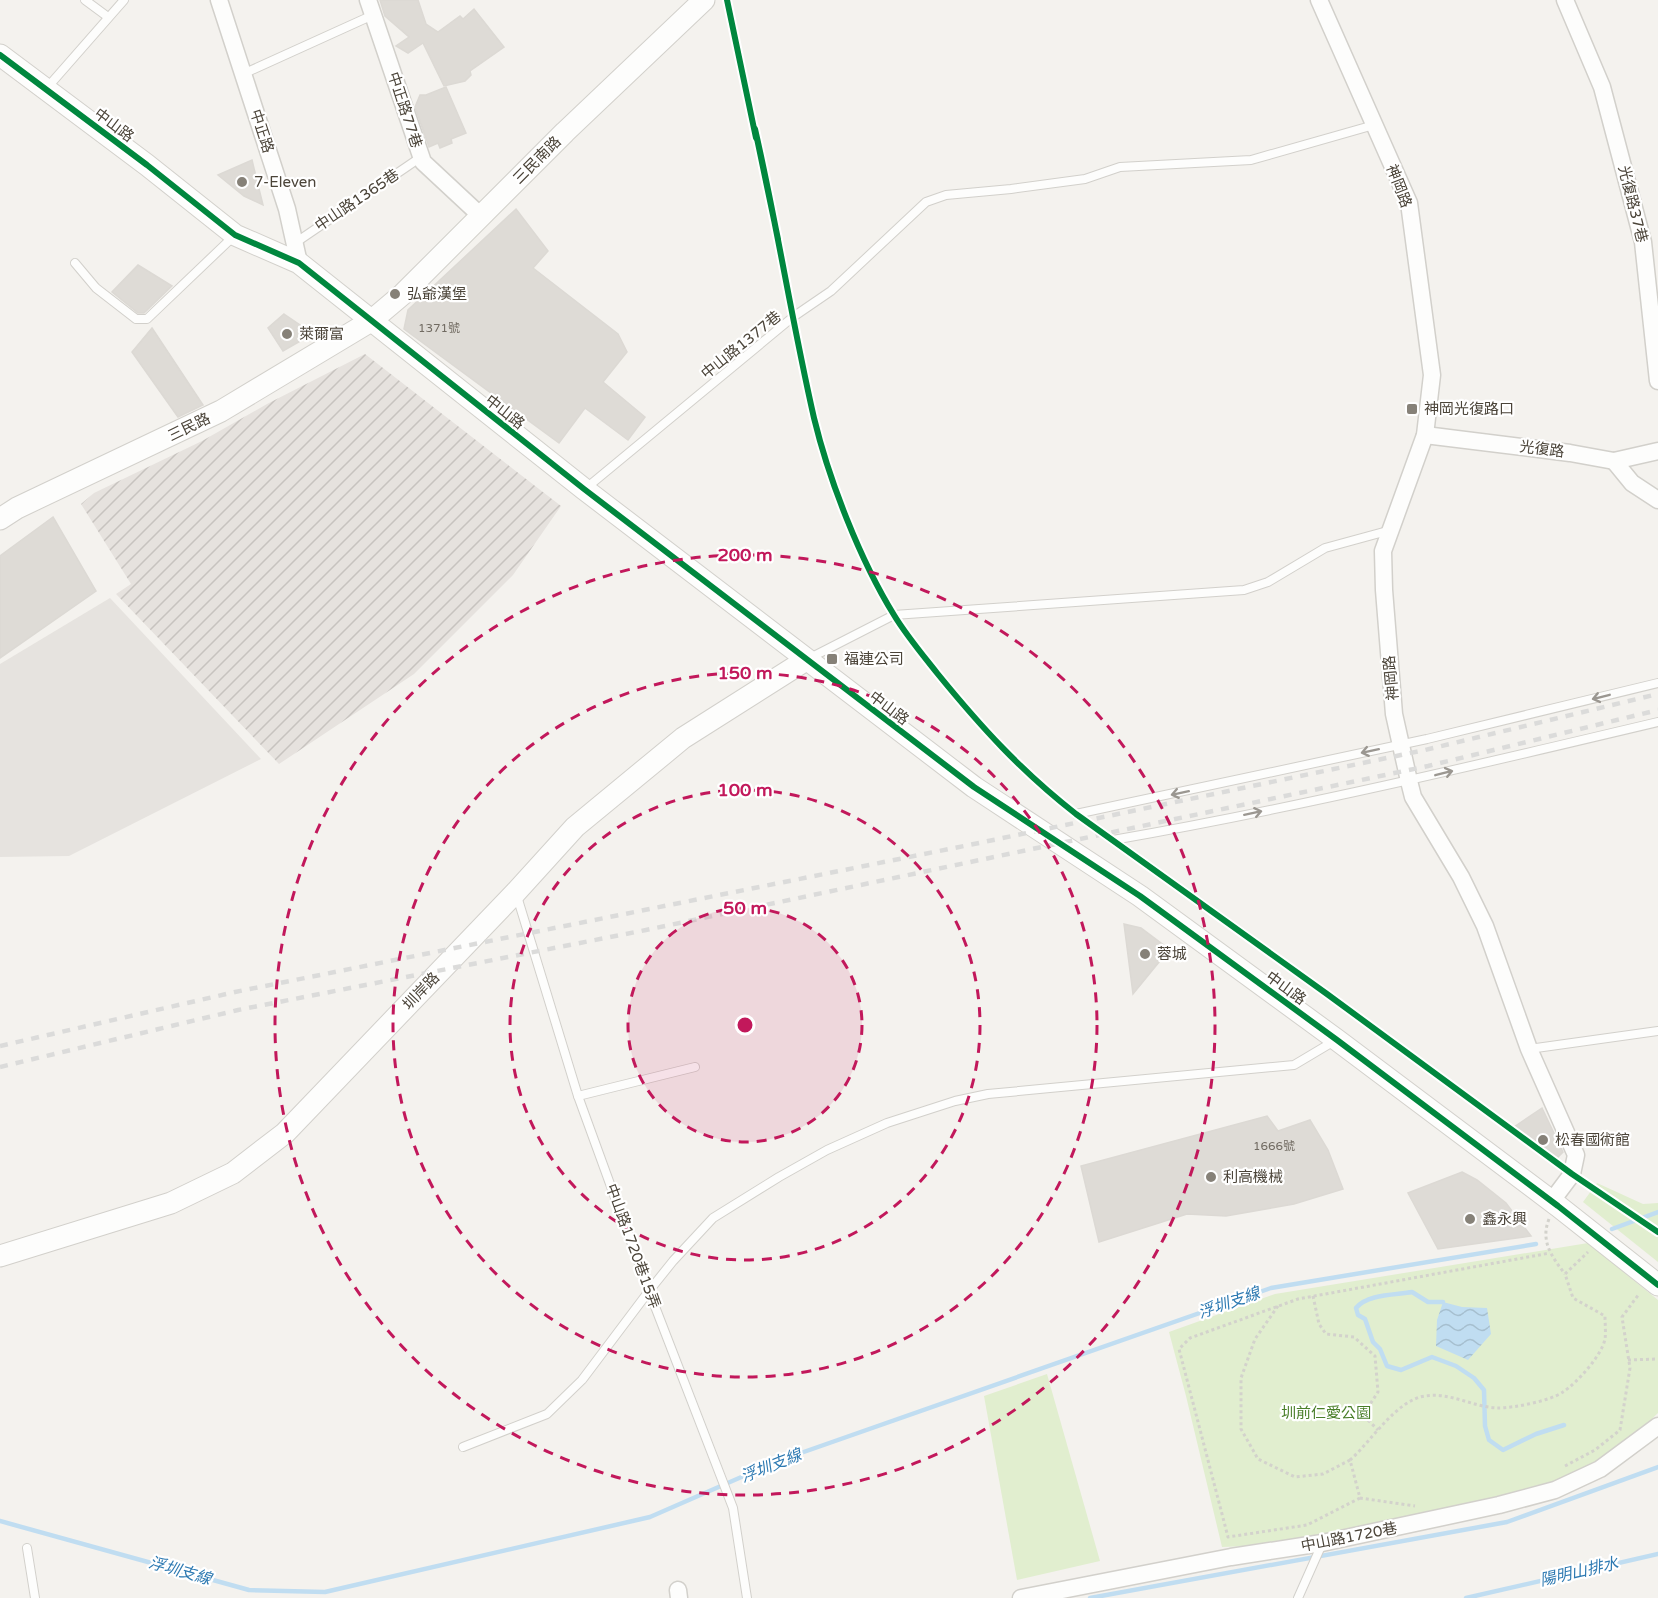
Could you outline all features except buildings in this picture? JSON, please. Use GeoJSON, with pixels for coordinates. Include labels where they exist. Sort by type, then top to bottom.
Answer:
{"type":"FeatureCollection","features":[{"type":"Feature","properties":{"kind":"street","name":"中正路"},"geometry":{"type":"LineString","coordinates":[[219,0],[287,209],[297,253]]}},
{"type":"Feature","properties":{"kind":"street","name":"三民南路"},"geometry":{"type":"LineString","coordinates":[[371,321],[403,294],[565,132],[704,0]]}},
{"type":"Feature","properties":{"kind":"street","name":"神岡路"},"geometry":{"type":"LineString","coordinates":[[1319,0],[1409,203],[1432,375],[1425,435],[1383,552],[1394,714],[1413,797],[1461,877],[1485,926],[1529,1049],[1576,1155],[1572,1174],[1554,1204]]}},
{"type":"Feature","properties":{"kind":"street","name":"光復路37巷"},"geometry":{"type":"LineString","coordinates":[[1565,0],[1602,87],[1643,242],[1658,381]]}},
{"type":"Feature","properties":{"kind":"street","name":"中正路77巷"},"geometry":{"type":"LineString","coordinates":[[371,8],[423,162],[481,216]]}},
{"type":"Feature","properties":{"kind":"street","name":"中山路"},"geometry":{"type":"LineString","coordinates":[[0,55],[235,235],[297,253],[371,321],[806,660],[974,787],[1140,896],[1337,1040],[1658,1285]]}},
{"type":"Feature","properties":{"kind":"street","name":"三民路"},"geometry":{"type":"LineString","coordinates":[[0,519],[17,508],[221,411],[371,321]]}},
{"type":"Feature","properties":{"kind":"street","name":"光復路"},"geometry":{"type":"LineString","coordinates":[[1425,435],[1570,453],[1614,461],[1658,451]]}},
{"type":"Feature","properties":{"kind":"street"},"geometry":{"type":"LineString","coordinates":[[1614,461],[1632,483],[1658,500]]}},
{"type":"Feature","properties":{"kind":"street","name":"圳岸路"},"geometry":{"type":"LineString","coordinates":[[0,1256],[171,1203],[233,1173],[285,1133],[516,892],[574,827],[683,738],[806,660]]}},
{"type":"Feature","properties":{"kind":"street","name":"中山路1720巷"},"geometry":{"type":"LineString","coordinates":[[1021,1598],[1232,1557],[1320,1547],[1499,1506],[1555,1490],[1600,1469],[1658,1426]]}},
{"type":"Feature","properties":{"kind":"lane"},"geometry":{"type":"LineString","coordinates":[[85,0],[108,17]]}},
{"type":"Feature","properties":{"kind":"lane"},"geometry":{"type":"LineString","coordinates":[[46,89],[124,0]]}},
{"type":"Feature","properties":{"kind":"lane","name":"中正路77巷"},"geometry":{"type":"LineString","coordinates":[[243,74],[371,8]]}},
{"type":"Feature","properties":{"kind":"lane","name":"中山路1377巷"},"geometry":{"type":"LineString","coordinates":[[584,489],[794,317],[831,291],[926,202],[946,195],[1085,179],[1120,167],[1251,160],[1374,125]]}},
{"type":"Feature","properties":{"kind":"lane","name":"中山路1365巷"},"geometry":{"type":"LineString","coordinates":[[297,253],[421,157]]}},
{"type":"Feature","properties":{"kind":"lane"},"geometry":{"type":"LineString","coordinates":[[75,263],[96,288],[128,313],[136,319],[147,319],[235,235]]}},
{"type":"Feature","properties":{"kind":"lane"},"geometry":{"type":"LineString","coordinates":[[806,660],[894,615],[1244,590],[1268,582],[1325,548],[1391,530]]}},
{"type":"Feature","properties":{"kind":"lane"},"geometry":{"type":"LineString","coordinates":[[1077,814],[1401,745],[1658,684]]}},
{"type":"Feature","properties":{"kind":"lane"},"geometry":{"type":"LineString","coordinates":[[1113,840],[1409,781],[1658,722]]}},
{"type":"Feature","properties":{"kind":"lane","name":"中山路1720巷15弄"},"geometry":{"type":"LineString","coordinates":[[516,892],[578,1096],[649,1291],[734,1508],[747,1598]]}},
{"type":"Feature","properties":{"kind":"lane"},"geometry":{"type":"LineString","coordinates":[[1529,1049],[1658,1029]]}},
{"type":"Feature","properties":{"kind":"lane"},"geometry":{"type":"LineString","coordinates":[[463,1447],[547,1414],[582,1380],[673,1261],[713,1218],[827,1150],[887,1123],[955,1101],[988,1094],[1294,1065],[1337,1040]]}},
{"type":"Feature","properties":{"kind":"lane"},"geometry":{"type":"LineString","coordinates":[[578,1096],[695,1067]]}},
{"type":"Feature","properties":{"kind":"lane"},"geometry":{"type":"LineString","coordinates":[[1298,1598],[1320,1547]]}},
{"type":"Feature","properties":{"kind":"lane"},"geometry":{"type":"LineString","coordinates":[[27,1548],[35,1598]]}},
{"type":"Feature","properties":{"kind":"path"},"geometry":{"type":"LineString","coordinates":[[1278,1306],[1254,1339],[1241,1378],[1241,1429],[1258,1459],[1295,1477],[1323,1474],[1350,1461],[1407,1403],[1424,1396],[1451,1396],[1497,1408],[1537,1402],[1563,1392],[1598,1358],[1605,1340],[1605,1316],[1573,1298],[1565,1274],[1550,1254],[1545,1239],[1554,1204]]}},
{"type":"Feature","properties":{"kind":"path"},"geometry":{"type":"LineString","coordinates":[[1565,1274],[1587,1251],[1596,1258]]}},
{"type":"Feature","properties":{"kind":"path"},"geometry":{"type":"LineString","coordinates":[[1417,1506],[1360,1498],[1307,1525],[1228,1537],[1179,1349],[1190,1338],[1278,1306],[1313,1296],[1550,1254]]}},
{"type":"Feature","properties":{"kind":"path"},"geometry":{"type":"LineString","coordinates":[[1564,1467],[1595,1450],[1620,1430],[1630,1368],[1622,1317],[1640,1294],[1631,1287]]}},
{"type":"Feature","properties":{"kind":"path"},"geometry":{"type":"LineString","coordinates":[[1313,1296],[1319,1323],[1326,1334],[1353,1337],[1375,1356],[1378,1392],[1364,1415],[1378,1430]]}},
{"type":"Feature","properties":{"kind":"path"},"geometry":{"type":"LineString","coordinates":[[1628,1360],[1658,1359]]}},
{"type":"Feature","properties":{"kind":"path"},"geometry":{"type":"LineString","coordinates":[[1350,1461],[1360,1498]]}},
{"type":"Feature","properties":{"kind":"shaded area"},"geometry":{"type":"Polygon","coordinates":[[[365,354],[561,506],[513,575],[414,674],[279,764],[116,594],[131,584],[81,504],[94,493],[202,441],[267,404],[365,354]]]}},
{"type":"Feature","properties":{"kind":"shaded area"},"geometry":{"type":"Polygon","coordinates":[[[110,598],[261,759],[69,856],[0,857],[0,664],[110,598]]]}},
{"type":"Feature","properties":{"kind":"green space"},"geometry":{"type":"Polygon","coordinates":[[[1597,1183],[1643,1204],[1658,1203],[1658,1262],[1583,1202],[1597,1183]]]}},
{"type":"Feature","properties":{"kind":"green space","name":"圳前仁愛公園"},"geometry":{"type":"Polygon","coordinates":[[[1588,1243],[1658,1300],[1658,1413],[1600,1469],[1555,1490],[1322,1543],[1222,1547],[1169,1332],[1275,1294],[1588,1243]]]}},
{"type":"Feature","properties":{"kind":"green space"},"geometry":{"type":"Polygon","coordinates":[[[1047,1374],[1100,1561],[1017,1580],[984,1396],[1047,1374]]]}},
{"type":"Feature","properties":{"kind":"water"},"geometry":{"type":"Polygon","coordinates":[[[1443,1302],[1462,1307],[1487,1308],[1491,1334],[1468,1360],[1436,1346],[1437,1320],[1443,1302]]]}},
{"type":"Feature","properties":{"kind":"waterway","name":"浮圳支線"},"geometry":{"type":"LineString","coordinates":[[1612,1229],[1658,1212]]}},
{"type":"Feature","properties":{"kind":"waterway","name":"浮圳支線"},"geometry":{"type":"LineString","coordinates":[[0,1521],[249,1590],[325,1592],[650,1517],[778,1461],[1271,1288],[1536,1244]]}},
{"type":"Feature","properties":{"kind":"waterway"},"geometry":{"type":"LineString","coordinates":[[1443,1302],[1428,1302],[1412,1292],[1374,1298],[1361,1303],[1356,1308],[1358,1315],[1365,1319],[1373,1342],[1380,1349],[1387,1366],[1401,1370],[1432,1357],[1456,1366],[1474,1378],[1484,1390],[1485,1426],[1489,1440],[1503,1450],[1536,1434],[1564,1425]]}},
{"type":"Feature","properties":{"kind":"waterway"},"geometry":{"type":"LineString","coordinates":[[1090,1598],[1507,1522],[1658,1467]]}},
{"type":"Feature","properties":{"kind":"waterway","name":"陽明山排水"},"geometry":{"type":"LineString","coordinates":[[1466,1598],[1658,1554]]}},
{"type":"Feature","properties":{"kind":"railway"},"geometry":{"type":"LineString","coordinates":[[0,1046],[235,992],[974,844],[1425,750],[1658,694]]}},
{"type":"Feature","properties":{"kind":"railway"},"geometry":{"type":"LineString","coordinates":[[0,1067],[238,1010],[646,930],[1428,766],[1658,710]]}},
{"type":"Feature","properties":{"kind":"cycle path"},"geometry":{"type":"LineString","coordinates":[[727,0],[756,138]]}},
{"type":"Feature","properties":{"kind":"cycle path"},"geometry":{"type":"LineString","coordinates":[[0,55],[147,165],[235,235],[299,263],[584,489],[974,787],[1140,896],[1337,1040],[1558,1206],[1658,1285]]}},
{"type":"Feature","properties":{"kind":"cycle path"},"geometry":{"type":"LineString","coordinates":[[778,239],[755,129],[814,418],[837,493],[869,570],[894,615],[920,652],[970,712],[1019,765],[1076,814],[1572,1174],[1658,1232]]}},
{"type":"Feature","properties":{"kind":"place","name":"7-Eleven"},"geometry":{"type":"Point","coordinates":[242,182]}},
{"type":"Feature","properties":{"kind":"place","name":"弘爺漢堡"},"geometry":{"type":"Point","coordinates":[395,294]}},
{"type":"Feature","properties":{"kind":"place","name":"萊爾富"},"geometry":{"type":"Point","coordinates":[287,334]}},
{"type":"Feature","properties":{"kind":"place","name":"神岡光復路口"},"geometry":{"type":"Point","coordinates":[1412,409]}},
{"type":"Feature","properties":{"kind":"place","name":"福連公司"},"geometry":{"type":"Point","coordinates":[832,659]}},
{"type":"Feature","properties":{"kind":"place","name":"蓉城"},"geometry":{"type":"Point","coordinates":[1145,954]}},
{"type":"Feature","properties":{"kind":"place","name":"松春國術館"},"geometry":{"type":"Point","coordinates":[1543,1140]}},
{"type":"Feature","properties":{"kind":"place","name":"利高機械"},"geometry":{"type":"Point","coordinates":[1211,1177]}},
{"type":"Feature","properties":{"kind":"place","name":"鑫永興"},"geometry":{"type":"Point","coordinates":[1470,1219]}}]}
